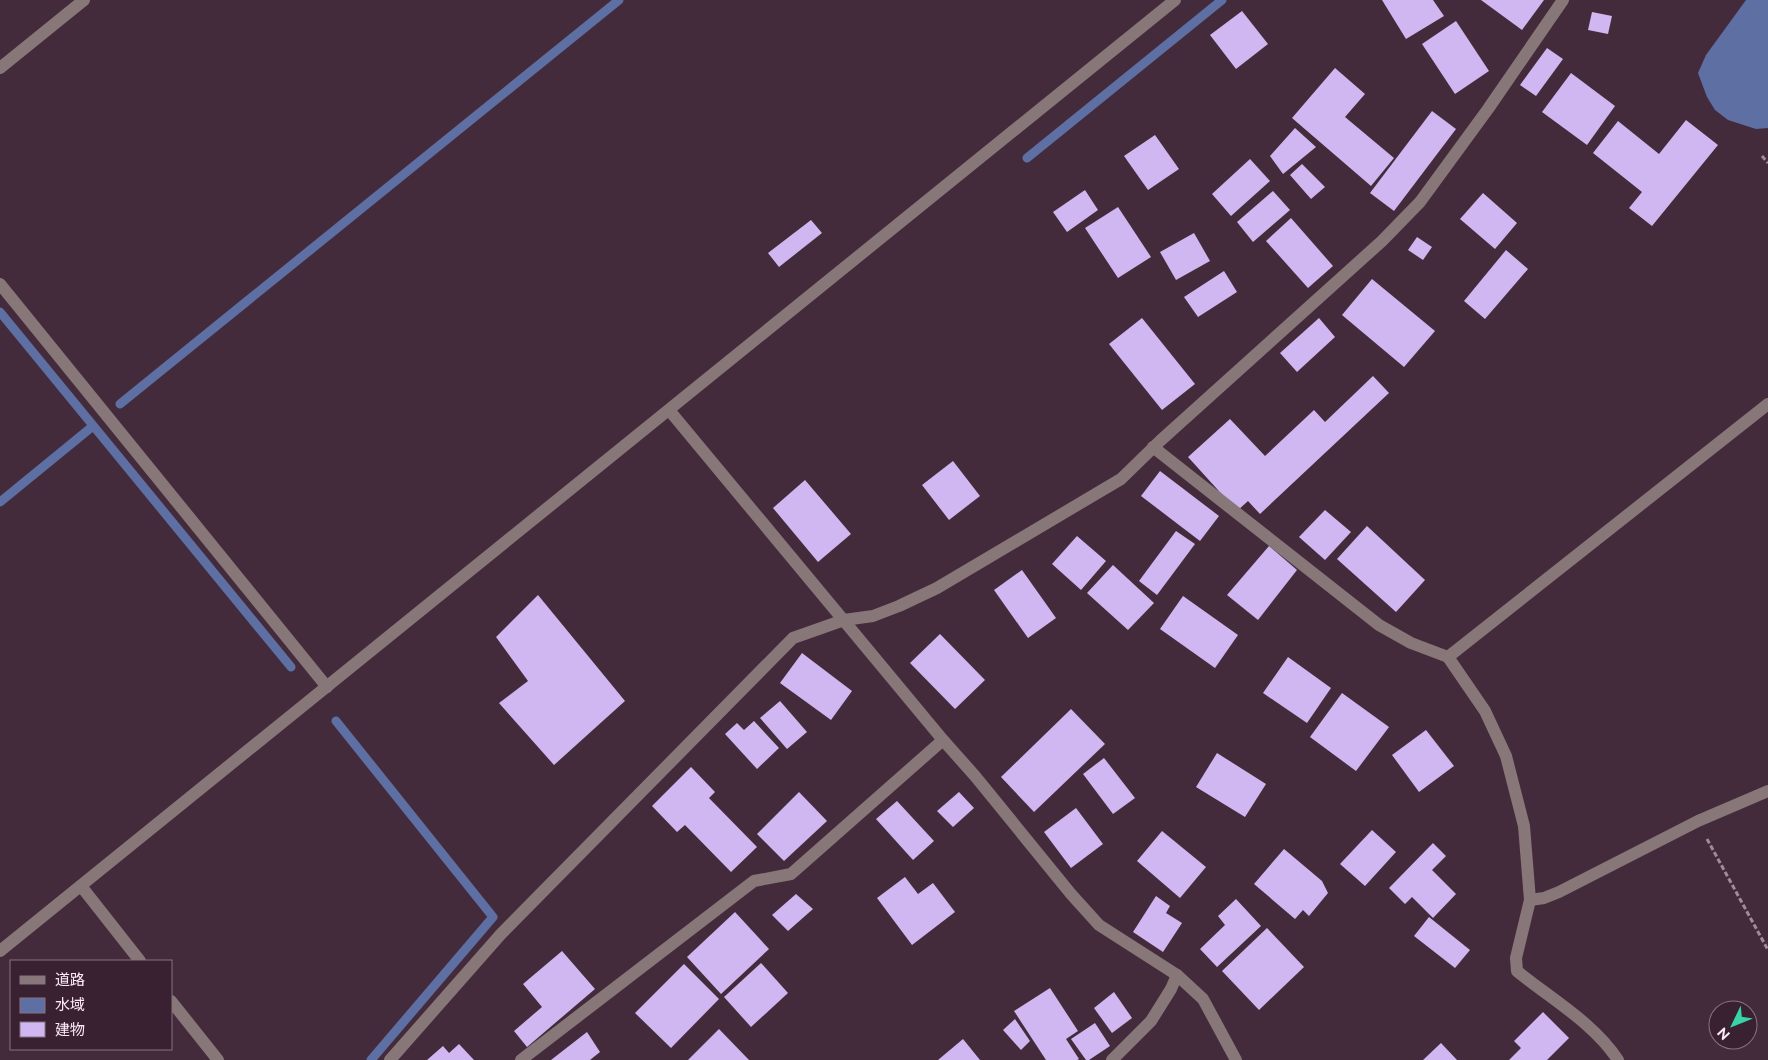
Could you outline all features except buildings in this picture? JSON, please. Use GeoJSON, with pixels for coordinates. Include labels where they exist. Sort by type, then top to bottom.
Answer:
{"type":"FeatureCollection","features":[{"type":"Feature","properties":{"kind":"street"},"geometry":{"type":"LineString","coordinates":[[0,68],[84,0]]}},
{"type":"Feature","properties":{"kind":"street"},"geometry":{"type":"LineString","coordinates":[[0,951],[1175,0]]}},
{"type":"Feature","properties":{"kind":"street"},"geometry":{"type":"LineString","coordinates":[[390,1060],[501,934],[781,648],[793,638],[844,620],[873,616],[937,588],[1121,479],[1153,447],[1382,241],[1420,202],[1488,109],[1563,0]]}},
{"type":"Feature","properties":{"kind":"street"},"geometry":{"type":"LineString","coordinates":[[0,284],[328,687]]}},
{"type":"Feature","properties":{"kind":"street"},"geometry":{"type":"LineString","coordinates":[[1448,657],[1768,404]]}},
{"type":"Feature","properties":{"kind":"street"},"geometry":{"type":"LineString","coordinates":[[669,410],[975,776],[1071,894],[1099,925],[1177,975],[1203,999],[1236,1060]]}},
{"type":"Feature","properties":{"kind":"street"},"geometry":{"type":"LineString","coordinates":[[1153,447],[1379,625],[1411,643],[1448,657],[1485,711],[1506,756],[1524,826],[1530,900],[1516,958],[1517,971],[1598,1035],[1610,1047],[1618,1060]]}},
{"type":"Feature","properties":{"kind":"street"},"geometry":{"type":"LineString","coordinates":[[521,1060],[754,881],[791,874],[943,740]]}},
{"type":"Feature","properties":{"kind":"street"},"geometry":{"type":"LineString","coordinates":[[1530,900],[1544,898],[1559,892],[1698,821],[1768,791]]}},
{"type":"Feature","properties":{"kind":"street"},"geometry":{"type":"LineString","coordinates":[[81,886],[139,960]]}},
{"type":"Feature","properties":{"kind":"street"},"geometry":{"type":"LineString","coordinates":[[1112,1060],[1152,1021],[1177,975]]}},
{"type":"Feature","properties":{"kind":"street"},"geometry":{"type":"LineString","coordinates":[[172,1002],[218,1060]]}},
{"type":"Feature","properties":{"kind":"path"},"geometry":{"type":"LineString","coordinates":[[1762,156],[1768,163]]}},
{"type":"Feature","properties":{"kind":"path"},"geometry":{"type":"LineString","coordinates":[[1698,821],[1768,950]]}},
{"type":"Feature","properties":{"kind":"water"},"geometry":{"type":"Polygon","coordinates":[[[1746,0],[1768,0],[1768,128],[1756,129],[1728,120],[1715,110],[1707,97],[1698,73],[1706,55],[1746,0]]]}},
{"type":"Feature","properties":{"kind":"waterway"},"geometry":{"type":"LineString","coordinates":[[120,404],[619,0]]}},
{"type":"Feature","properties":{"kind":"waterway"},"geometry":{"type":"LineString","coordinates":[[1027,158],[1222,0]]}},
{"type":"Feature","properties":{"kind":"waterway"},"geometry":{"type":"LineString","coordinates":[[0,312],[291,667]]}},
{"type":"Feature","properties":{"kind":"waterway"},"geometry":{"type":"LineString","coordinates":[[0,502],[93,426]]}},
{"type":"Feature","properties":{"kind":"waterway"},"geometry":{"type":"LineString","coordinates":[[336,721],[493,917],[371,1060]]}}]}
